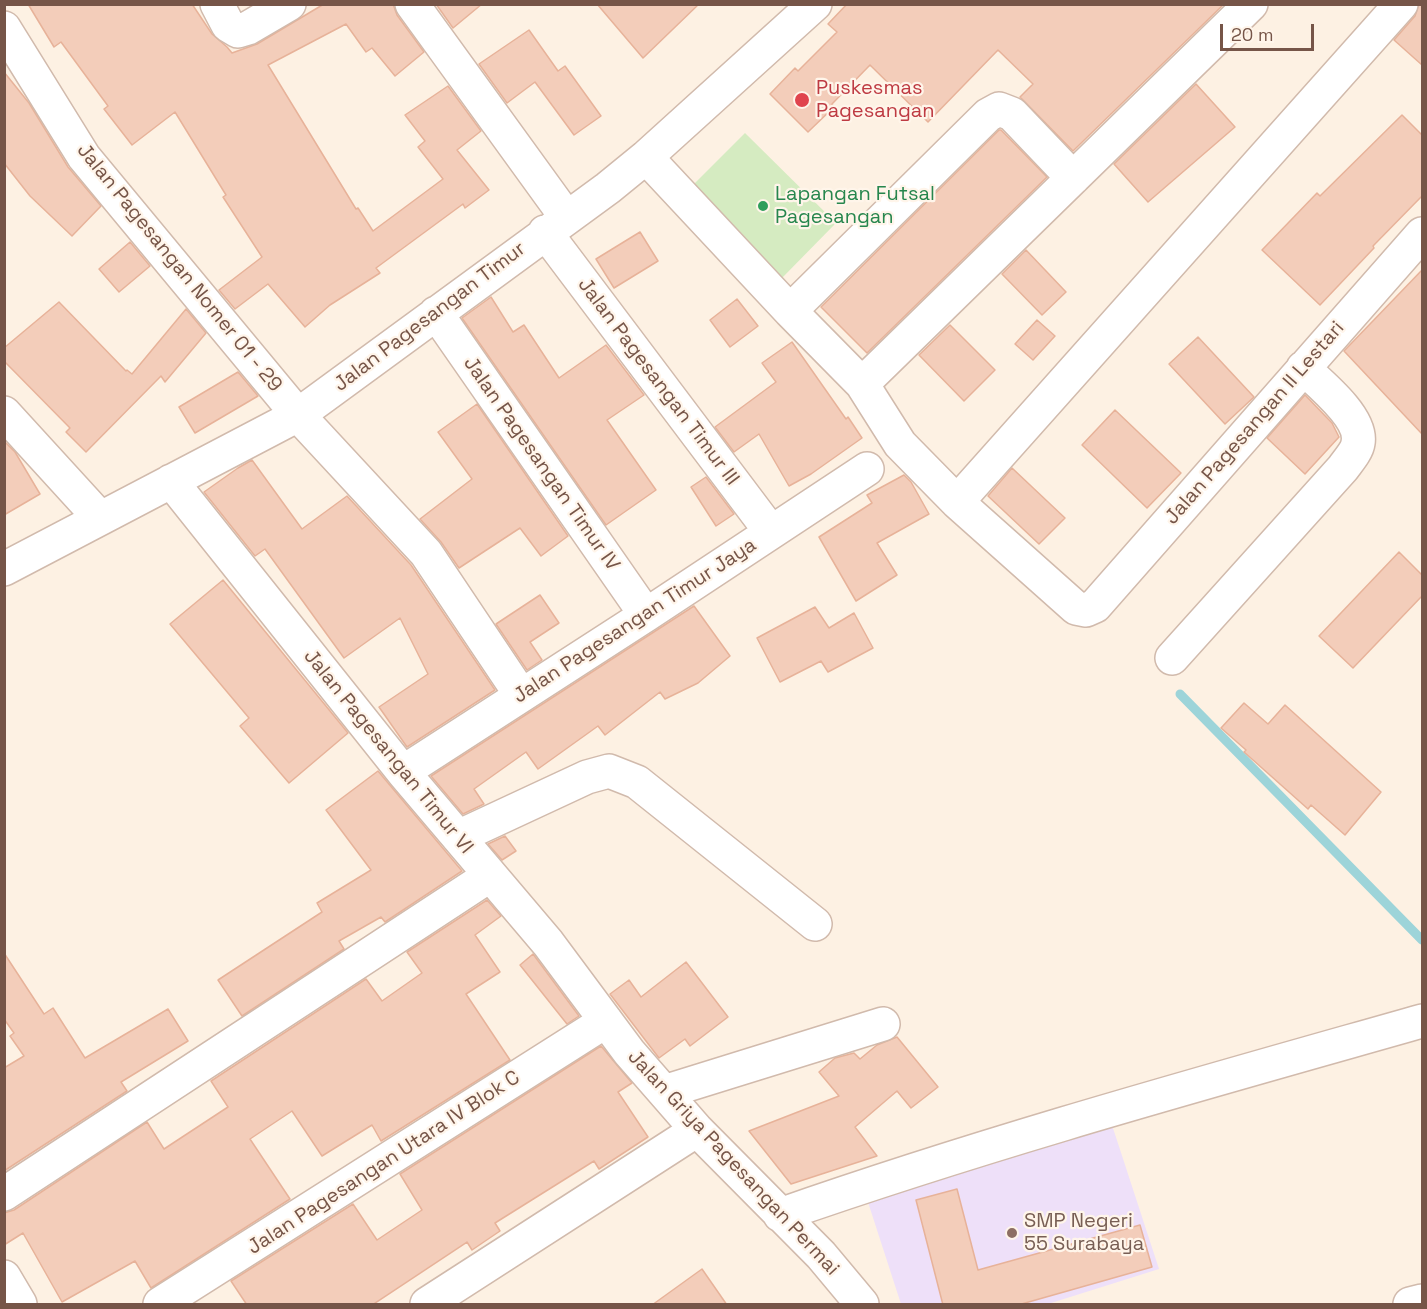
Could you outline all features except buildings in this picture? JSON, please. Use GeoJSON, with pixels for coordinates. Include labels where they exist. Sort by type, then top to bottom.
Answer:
{"type":"FeatureCollection","features":[{"type":"Feature","properties":{"kind":"street"},"geometry":{"type":"LineString","coordinates":[[217,4],[228,25],[238,31],[248,28],[289,4]]}},
{"type":"Feature","properties":{"kind":"street","name":"Jalan Pagesangan Timur III"},"geometry":{"type":"LineString","coordinates":[[412,4],[556,225],[771,531]]}},
{"type":"Feature","properties":{"kind":"street"},"geometry":{"type":"LineString","coordinates":[[862,384],[1251,4]]}},
{"type":"Feature","properties":{"kind":"street"},"geometry":{"type":"LineString","coordinates":[[646,157],[790,311],[862,384],[900,444],[957,502],[1401,4]]}},
{"type":"Feature","properties":{"kind":"street","name":"Jalan Pagesangan Timur"},"geometry":{"type":"LineString","coordinates":[[4,569],[298,415],[608,188],[646,157],[811,6]]}},
{"type":"Feature","properties":{"kind":"street","name":"Jalan Pagesangan Nomer 01 - 29"},"geometry":{"type":"LineString","coordinates":[[4,28],[84,157],[298,415],[426,553],[521,695]]}},
{"type":"Feature","properties":{"kind":"street"},"geometry":{"type":"LineString","coordinates":[[790,311],[988,115],[999,109],[1012,114],[1073,178]]}},
{"type":"Feature","properties":{"kind":"street","name":"Jalan Pagesangan II Lestari"},"geometry":{"type":"LineString","coordinates":[[957,502],[1076,608],[1086,610],[1095,606],[1422,234]]}},
{"type":"Feature","properties":{"kind":"street","name":"Jalan Pagesangan Timur IV"},"geometry":{"type":"LineString","coordinates":[[436,313],[646,615]]}},
{"type":"Feature","properties":{"kind":"street"},"geometry":{"type":"LineString","coordinates":[[1172,658],[1343,468],[1359,444],[1357,428],[1336,399],[1303,368]]}},
{"type":"Feature","properties":{"kind":"street"},"geometry":{"type":"LineString","coordinates":[[4,413],[100,518]]}},
{"type":"Feature","properties":{"kind":"street","name":"Jalan Pagesangan Timur Jaya"},"geometry":{"type":"LineString","coordinates":[[403,772],[867,469]]}},
{"type":"Feature","properties":{"kind":"street","name":"Jalan Pagesangan Timur VI"},"geometry":{"type":"LineString","coordinates":[[171,481],[403,772],[548,944],[606,1021]]}},
{"type":"Feature","properties":{"kind":"street"},"geometry":{"type":"LineString","coordinates":[[458,837],[587,777],[609,771],[637,782],[815,924]]}},
{"type":"Feature","properties":{"kind":"street"},"geometry":{"type":"LineString","coordinates":[[4,1194],[489,876]]}},
{"type":"Feature","properties":{"kind":"street","name":"Jalan Griya Pagesangan Permai"},"geometry":{"type":"LineString","coordinates":[[606,1021],[629,1052],[697,1130],[821,1255],[862,1305]]}},
{"type":"Feature","properties":{"kind":"street","name":"Jalan Pagesangan Utara IV Blok C"},"geometry":{"type":"LineString","coordinates":[[160,1305],[606,1021]]}},
{"type":"Feature","properties":{"kind":"street"},"geometry":{"type":"LineString","coordinates":[[780,1215],[907,1171],[1422,1021]]}},
{"type":"Feature","properties":{"kind":"street"},"geometry":{"type":"LineString","coordinates":[[664,1092],[883,1023]]}},
{"type":"Feature","properties":{"kind":"street"},"geometry":{"type":"LineString","coordinates":[[428,1305],[697,1130]]}},
{"type":"Feature","properties":{"kind":"street"},"geometry":{"type":"LineString","coordinates":[[4,1277],[20,1305]]}},
{"type":"Feature","properties":{"kind":"street"},"geometry":{"type":"LineString","coordinates":[[1410,1305],[1422,1301]]}},
{"type":"Feature","properties":{"kind":"shaded area","name":"SMP Negeri 55 Surabaya"},"geometry":{"type":"Polygon","coordinates":[[[1110,1119],[1159,1269],[1048,1304],[901,1304],[866,1196],[1110,1119]]]}},
{"type":"Feature","properties":{"kind":"green space","name":"Lapangan Futsal Pagesangan"},"geometry":{"type":"Polygon","coordinates":[[[745,133],[836,223],[781,279],[690,188],[745,133]]]}},
{"type":"Feature","properties":{"kind":"waterway"},"geometry":{"type":"LineString","coordinates":[[1180,694],[1422,940]]}},
{"type":"Feature","properties":{"kind":"place","name":"Puskesmas Pagesangan"},"geometry":{"type":"Point","coordinates":[802,100]}},
{"type":"Feature","properties":{"kind":"place","name":"Lapangan Futsal Pagesangan"},"geometry":{"type":"Point","coordinates":[763,206]}},
{"type":"Feature","properties":{"kind":"place","name":"SMP Negeri 55 Surabaya"},"geometry":{"type":"Point","coordinates":[1012,1233]}}]}
